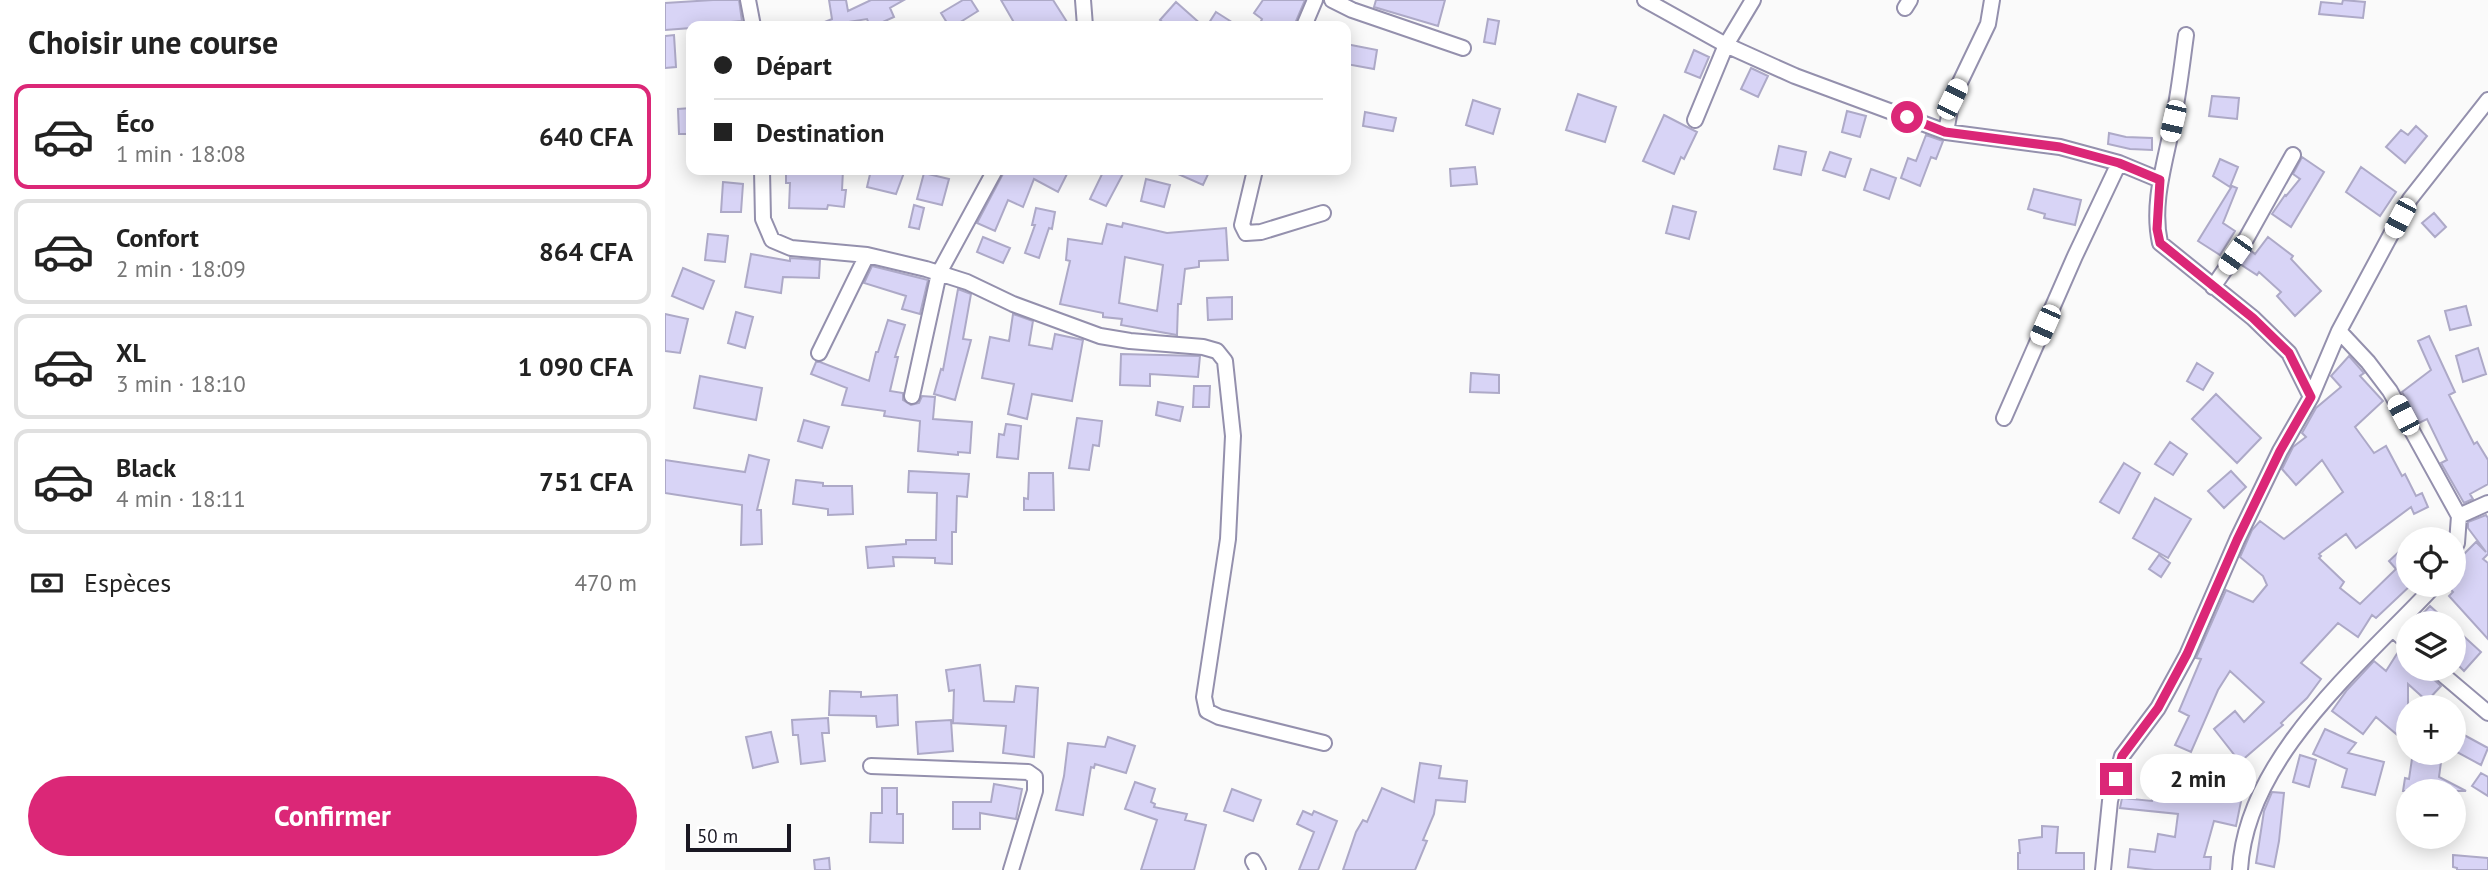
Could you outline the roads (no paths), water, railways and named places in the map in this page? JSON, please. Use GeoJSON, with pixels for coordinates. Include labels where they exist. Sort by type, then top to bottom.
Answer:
{"type":"FeatureCollection","features":[{"type":"Feature","properties":{"kind":"street"},"geometry":{"type":"LineString","coordinates":[[750,0],[752,21]]}},
{"type":"Feature","properties":{"kind":"street"},"geometry":{"type":"LineString","coordinates":[[1083,0],[1085,21]]}},
{"type":"Feature","properties":{"kind":"street"},"geometry":{"type":"LineString","coordinates":[[1306,21],[1315,0]]}},
{"type":"Feature","properties":{"kind":"street"},"geometry":{"type":"LineString","coordinates":[[1332,0],[1357,5],[1463,48]]}},
{"type":"Feature","properties":{"kind":"street"},"geometry":{"type":"LineString","coordinates":[[1645,0],[1725,45],[1795,76],[1945,132],[2060,147],[2119,163],[2160,180]]}},
{"type":"Feature","properties":{"kind":"street"},"geometry":{"type":"LineString","coordinates":[[1695,120],[1725,45],[1753,0]]}},
{"type":"Feature","properties":{"kind":"street"},"geometry":{"type":"LineString","coordinates":[[1945,132],[1952,99],[1988,24],[1992,0]]}},
{"type":"Feature","properties":{"kind":"street"},"geometry":{"type":"LineString","coordinates":[[2186,35],[2173,121],[2160,180],[2157,229],[2160,243],[2253,318],[2289,353],[2311,397]]}},
{"type":"Feature","properties":{"kind":"street"},"geometry":{"type":"LineString","coordinates":[[2103,870],[2110,801],[2122,756],[2158,708],[2187,654],[2280,451],[2311,397],[2339,331],[2410,198],[2488,100]]}},
{"type":"Feature","properties":{"kind":"street"},"geometry":{"type":"LineString","coordinates":[[2213,287],[2246,239],[2293,155]]}},
{"type":"Feature","properties":{"kind":"street"},"geometry":{"type":"LineString","coordinates":[[2004,418],[2119,163]]}},
{"type":"Feature","properties":{"kind":"street"},"geometry":{"type":"LineString","coordinates":[[762,175],[763,219],[772,240],[791,248],[867,255],[940,273],[1100,336],[1203,347],[1217,351],[1225,361],[1233,436],[1228,539],[1204,697],[1207,711],[1219,717],[1324,743]]}},
{"type":"Feature","properties":{"kind":"street"},"geometry":{"type":"LineString","coordinates":[[912,396],[940,273],[992,175]]}},
{"type":"Feature","properties":{"kind":"street"},"geometry":{"type":"LineString","coordinates":[[1254,175],[1242,225],[1246,233],[1261,232],[1322,213]]}},
{"type":"Feature","properties":{"kind":"street"},"geometry":{"type":"LineString","coordinates":[[819,353],[867,255]]}},
{"type":"Feature","properties":{"kind":"street"},"geometry":{"type":"LineString","coordinates":[[2339,331],[2390,391],[2459,516],[2458,527]]}},
{"type":"Feature","properties":{"kind":"street"},"geometry":{"type":"LineString","coordinates":[[2459,516],[2488,503]]}},
{"type":"Feature","properties":{"kind":"street"},"geometry":{"type":"LineString","coordinates":[[2240,870],[2241,845],[2280,756],[2355,666],[2424,597]]}},
{"type":"Feature","properties":{"kind":"street"},"geometry":{"type":"LineString","coordinates":[[2450,681],[2488,713]]}},
{"type":"Feature","properties":{"kind":"street"},"geometry":{"type":"LineString","coordinates":[[871,765],[1028,772],[1035,777],[1035,791],[1011,870]]}}]}
